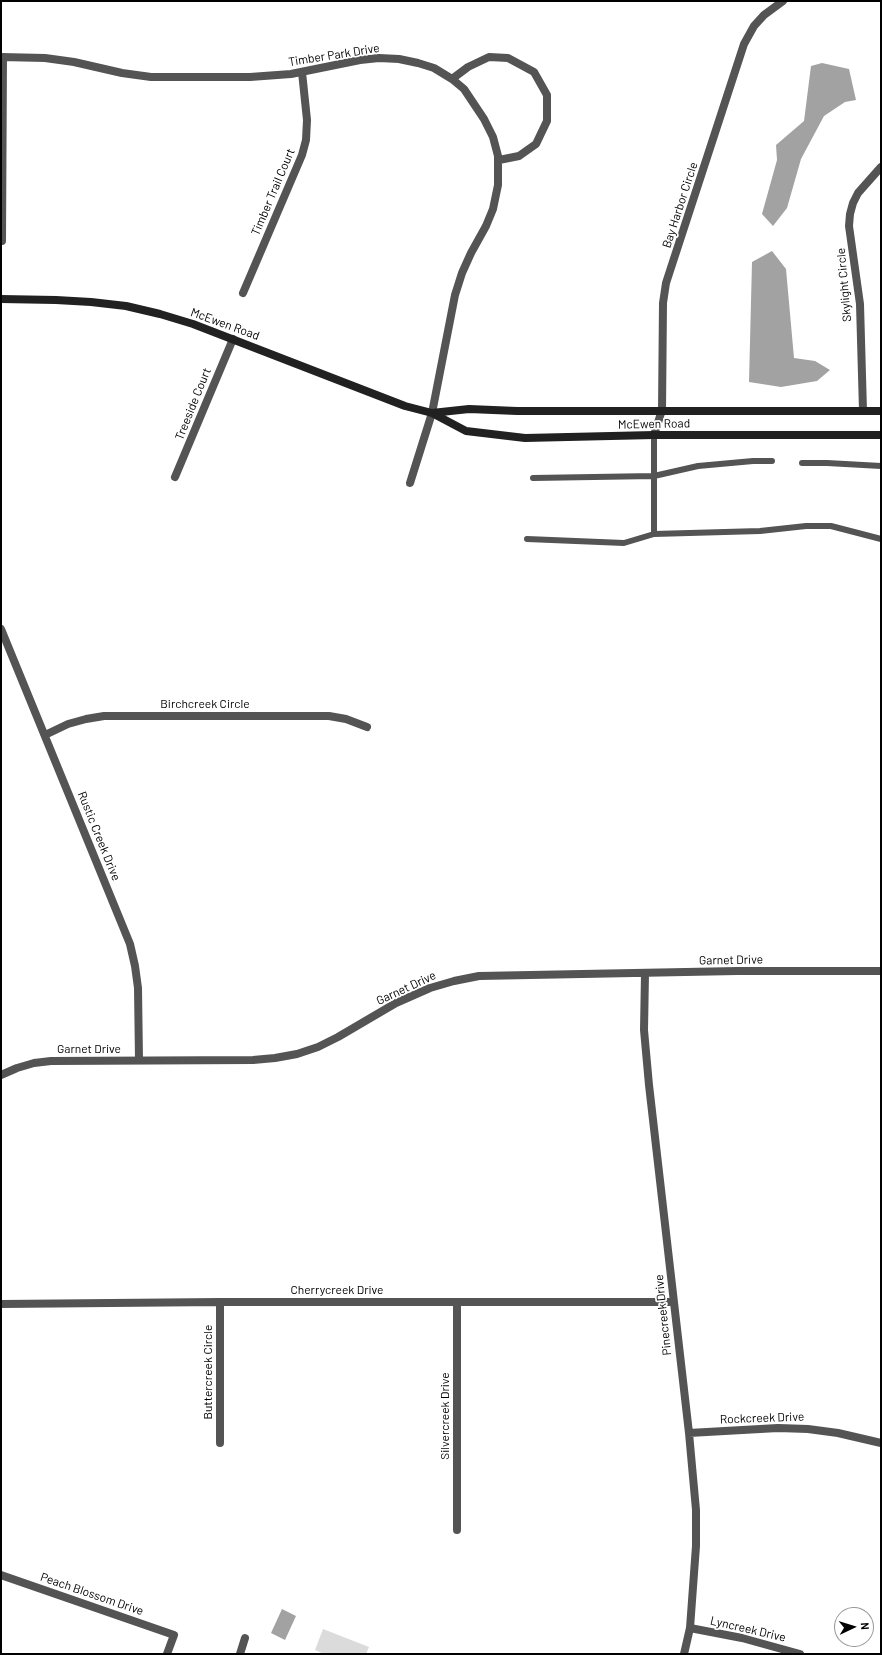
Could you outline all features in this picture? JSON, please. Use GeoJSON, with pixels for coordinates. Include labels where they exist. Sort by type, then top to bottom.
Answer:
{"type":"FeatureCollection","features":[{"type":"Feature","properties":{"kind":"street","name":"Bay Harbor Circle"},"geometry":{"type":"LineString","coordinates":[[654,435],[662,410],[663,303],[666,282],[744,44],[754,26],[764,15],[783,1]]}},
{"type":"Feature","properties":{"kind":"street","name":"Timber Park Drive"},"geometry":{"type":"LineString","coordinates":[[2,57],[52,59],[74,62],[122,73],[151,77],[250,77],[302,72],[360,60],[380,58],[399,59],[418,62],[434,68],[452,79],[469,96],[484,119],[493,137],[499,160],[498,185],[493,209],[486,226],[468,259],[455,295],[432,413],[410,483]]}},
{"type":"Feature","properties":{"kind":"street"},"geometry":{"type":"LineString","coordinates":[[2,57],[2,241]]}},
{"type":"Feature","properties":{"kind":"street"},"geometry":{"type":"LineString","coordinates":[[452,79],[468,67],[488,57],[508,58],[534,72],[547,95],[547,121],[536,144],[519,156],[499,160]]}},
{"type":"Feature","properties":{"kind":"street","name":"Timber Trail Court"},"geometry":{"type":"LineString","coordinates":[[243,293],[302,155],[306,140],[307,120],[302,72]]}},
{"type":"Feature","properties":{"kind":"street","name":"Skylight Circle"},"geometry":{"type":"LineString","coordinates":[[863,411],[860,304],[849,226],[852,203],[858,193],[881,167]]}},
{"type":"Feature","properties":{"kind":"street","name":"McEwen Road"},"geometry":{"type":"LineString","coordinates":[[1,299],[91,302],[126,306],[160,314],[193,324],[233,339],[405,406],[432,413],[466,430],[525,438],[654,435],[881,435]]}},
{"type":"Feature","properties":{"kind":"street","name":"Treeside Court"},"geometry":{"type":"LineString","coordinates":[[175,477],[233,339]]}},
{"type":"Feature","properties":{"kind":"street","name":"McEwen Road"},"geometry":{"type":"LineString","coordinates":[[432,413],[469,409],[517,411],[662,410],[881,412]]}},
{"type":"Feature","properties":{"kind":"street","name":"Rustic Creek Drive"},"geometry":{"type":"LineString","coordinates":[[1,629],[130,944],[138,988],[139,1060]]}},
{"type":"Feature","properties":{"kind":"street","name":"Birchcreek Circle"},"geometry":{"type":"LineString","coordinates":[[45,735],[68,724],[104,716],[329,716],[346,719],[367,727]]}},
{"type":"Feature","properties":{"kind":"street","name":"Garnet Drive"},"geometry":{"type":"LineString","coordinates":[[1,1075],[34,1063],[51,1061],[253,1060],[297,1054],[338,1038],[396,1003],[430,988],[479,976],[645,974],[737,971],[881,971]]}},
{"type":"Feature","properties":{"kind":"street","name":"Pinecreek Drive"},"geometry":{"type":"LineString","coordinates":[[645,974],[644,1030],[673,1302],[689,1433],[696,1510],[696,1546],[690,1628],[684,1654]]}},
{"type":"Feature","properties":{"kind":"street","name":"Cherrycreek Drive"},"geometry":{"type":"LineString","coordinates":[[1,1304],[220,1302],[673,1302]]}},
{"type":"Feature","properties":{"kind":"street","name":"Buttercreek Circle"},"geometry":{"type":"LineString","coordinates":[[220,1302],[220,1443]]}},
{"type":"Feature","properties":{"kind":"street","name":"Silvercreek Drive"},"geometry":{"type":"LineString","coordinates":[[457,1302],[457,1530]]}},
{"type":"Feature","properties":{"kind":"street","name":"Rockcreek Drive"},"geometry":{"type":"LineString","coordinates":[[689,1433],[778,1428],[808,1429],[838,1433],[881,1443]]}},
{"type":"Feature","properties":{"kind":"street","name":"Peach Blossom Drive"},"geometry":{"type":"LineString","coordinates":[[1,1575],[174,1635],[167,1654]]}},
{"type":"Feature","properties":{"kind":"street","name":"Lyncreek Drive"},"geometry":{"type":"LineString","coordinates":[[690,1628],[742,1638],[800,1654]]}},
{"type":"Feature","properties":{"kind":"street"},"geometry":{"type":"LineString","coordinates":[[240,1654],[245,1638]]}},
{"type":"Feature","properties":{"kind":"lane"},"geometry":{"type":"LineString","coordinates":[[654,435],[654,534]]}},
{"type":"Feature","properties":{"kind":"lane"},"geometry":{"type":"LineString","coordinates":[[533,478],[654,476],[698,466],[753,461],[772,461]]}},
{"type":"Feature","properties":{"kind":"lane"},"geometry":{"type":"LineString","coordinates":[[802,463],[881,466]]}},
{"type":"Feature","properties":{"kind":"lane"},"geometry":{"type":"LineString","coordinates":[[527,539],[624,543],[654,534],[760,531],[806,526],[831,526],[881,539]]}},
{"type":"Feature","properties":{"kind":"shaded area"},"geometry":{"type":"Polygon","coordinates":[[[822,63],[849,69],[856,100],[845,102],[824,116],[801,159],[787,208],[773,226],[762,214],[777,160],[776,145],[804,121],[811,66],[822,63]]]}},
{"type":"Feature","properties":{"kind":"shaded area"},"geometry":{"type":"Polygon","coordinates":[[[772,251],[786,269],[794,358],[815,361],[830,370],[817,381],[781,387],[749,382],[752,262],[772,251]]]}},
{"type":"Feature","properties":{"kind":"shaded area"},"geometry":{"type":"Polygon","coordinates":[[[282,1609],[296,1616],[285,1640],[271,1633],[282,1609]]]}},
{"type":"Feature","properties":{"kind":"shaded area"},"geometry":{"type":"Polygon","coordinates":[[[323,1629],[369,1647],[366,1654],[324,1654],[315,1650],[323,1629]]]}}]}
